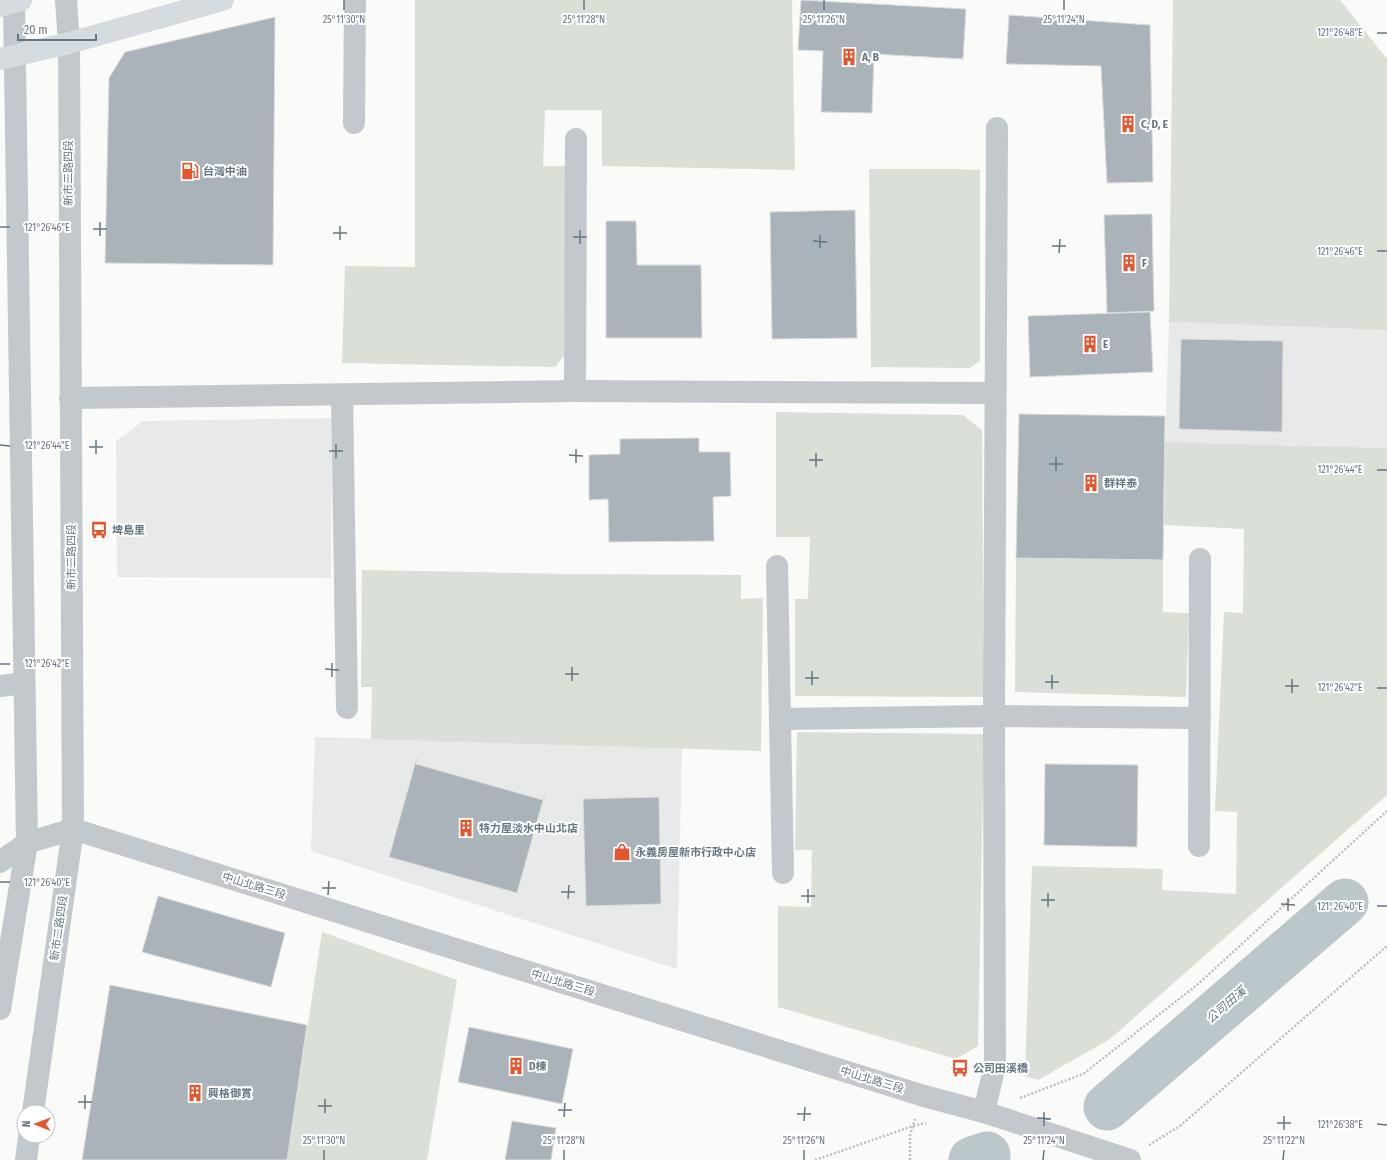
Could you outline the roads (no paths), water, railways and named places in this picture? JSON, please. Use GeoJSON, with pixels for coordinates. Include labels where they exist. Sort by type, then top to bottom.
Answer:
{"type":"FeatureCollection","features":[{"type":"Feature","properties":{"kind":"main road"},"geometry":{"type":"LineString","coordinates":[[8,57],[68,43],[224,0]]}},
{"type":"Feature","properties":{"kind":"street","name":"新市二路四段"},"geometry":{"type":"LineString","coordinates":[[33,1104],[73,829],[68,43],[66,0]]}},
{"type":"Feature","properties":{"kind":"street"},"geometry":{"type":"LineString","coordinates":[[354,123],[355,0]]}},
{"type":"Feature","properties":{"kind":"street"},"geometry":{"type":"LineString","coordinates":[[0,1009],[26,843],[24,683],[8,57],[12,2]]}},
{"type":"Feature","properties":{"kind":"street"},"geometry":{"type":"LineString","coordinates":[[984,1112],[995,1065],[994,716],[997,128]]}},
{"type":"Feature","properties":{"kind":"street"},"geometry":{"type":"LineString","coordinates":[[575,390],[576,140]]}},
{"type":"Feature","properties":{"kind":"street"},"geometry":{"type":"LineString","coordinates":[[70,398],[342,395],[575,390],[995,393]]}},
{"type":"Feature","properties":{"kind":"street"},"geometry":{"type":"LineString","coordinates":[[342,395],[347,708]]}},
{"type":"Feature","properties":{"kind":"street"},"geometry":{"type":"LineString","coordinates":[[1199,846],[1200,559]]}},
{"type":"Feature","properties":{"kind":"street"},"geometry":{"type":"LineString","coordinates":[[777,566],[782,873]]}},
{"type":"Feature","properties":{"kind":"street"},"geometry":{"type":"LineString","coordinates":[[0,686],[24,683]]}},
{"type":"Feature","properties":{"kind":"street"},"geometry":{"type":"LineString","coordinates":[[780,719],[994,716],[1200,718]]}},
{"type":"Feature","properties":{"kind":"street"},"geometry":{"type":"LineString","coordinates":[[0,862],[26,843],[73,829]]}},
{"type":"Feature","properties":{"kind":"street","name":"中山北路三段"},"geometry":{"type":"LineString","coordinates":[[73,829],[916,1094],[984,1112],[1127,1160]]}},
{"type":"Feature","properties":{"kind":"street"},"geometry":{"type":"LineString","coordinates":[[26,1160],[28,1144]]}},
{"type":"Feature","properties":{"kind":"waterway","name":"公司田溪"},"geometry":{"type":"LineString","coordinates":[[1107,1107],[1345,902]]}},
{"type":"Feature","properties":{"kind":"waterway","name":"公司田溪"},"geometry":{"type":"LineString","coordinates":[[972,1160],[987,1155]]}},
{"type":"Feature","properties":{"kind":"place","name":"A, B"},"geometry":{"type":"Point","coordinates":[849,57]}},
{"type":"Feature","properties":{"kind":"place","name":"C, D, E"},"geometry":{"type":"Point","coordinates":[1128,124]}},
{"type":"Feature","properties":{"kind":"place","name":"台灣中油"},"geometry":{"type":"Point","coordinates":[190,171]}},
{"type":"Feature","properties":{"kind":"place","name":"F"},"geometry":{"type":"Point","coordinates":[1129,263]}},
{"type":"Feature","properties":{"kind":"place","name":"E"},"geometry":{"type":"Point","coordinates":[1090,344]}},
{"type":"Feature","properties":{"kind":"place","name":"群祥泰"},"geometry":{"type":"Point","coordinates":[1091,483]}},
{"type":"Feature","properties":{"kind":"place","name":"埤島里"},"geometry":{"type":"Point","coordinates":[99,530]}},
{"type":"Feature","properties":{"kind":"place","name":"特力屋淡水中山北店"},"geometry":{"type":"Point","coordinates":[466,828]}},
{"type":"Feature","properties":{"kind":"place","name":"永義房屋新市行政中心店"},"geometry":{"type":"Point","coordinates":[622,852]}},
{"type":"Feature","properties":{"kind":"place","name":"D棟"},"geometry":{"type":"Point","coordinates":[516,1066]}},
{"type":"Feature","properties":{"kind":"place","name":"公司田溪橋"},"geometry":{"type":"Point","coordinates":[960,1068]}},
{"type":"Feature","properties":{"kind":"place","name":"興格御賞"},"geometry":{"type":"Point","coordinates":[195,1093]}}]}
